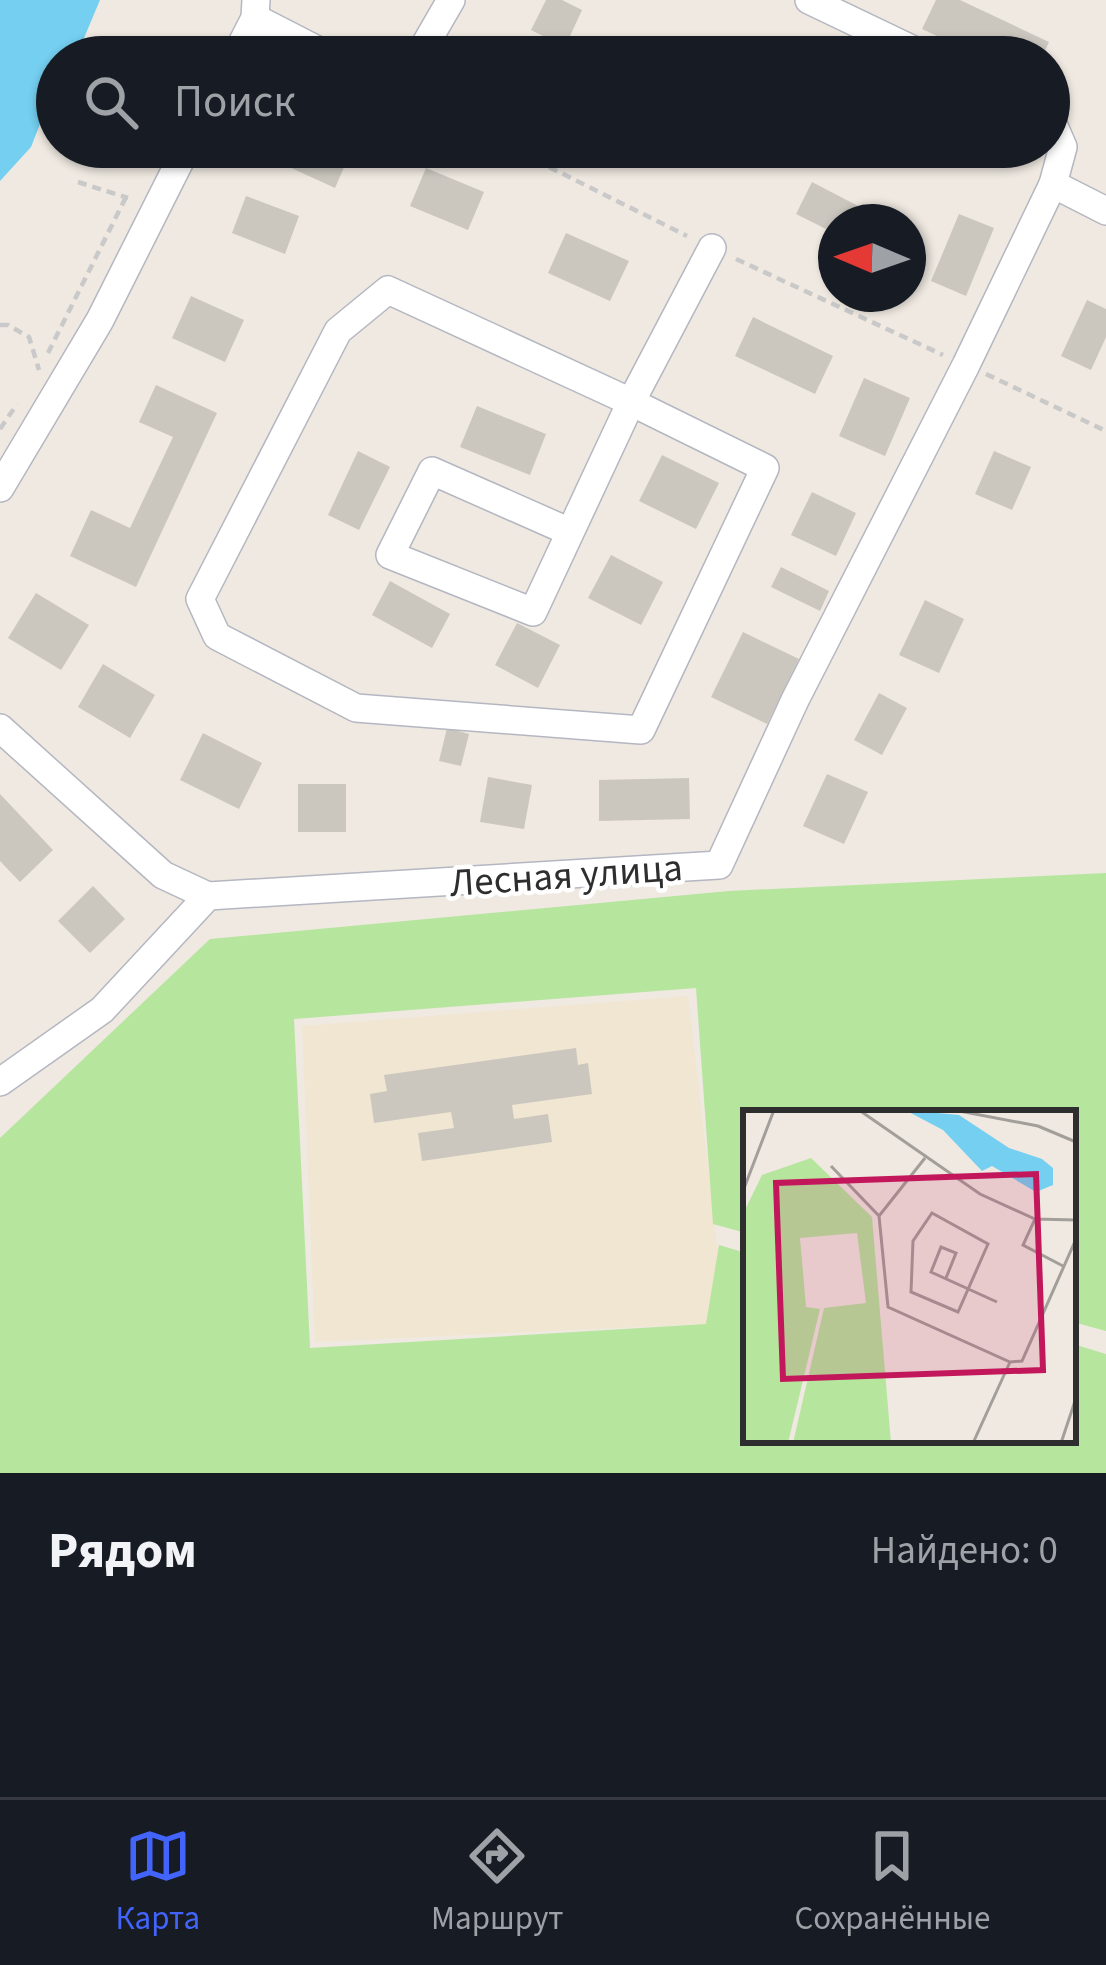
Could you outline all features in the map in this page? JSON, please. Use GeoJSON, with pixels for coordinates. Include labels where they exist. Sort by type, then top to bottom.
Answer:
{"type":"FeatureCollection","features":[{"type":"Feature","properties":{"kind":"street"},"geometry":{"type":"LineString","coordinates":[[430,36],[451,0]]}},
{"type":"Feature","properties":{"kind":"street"},"geometry":{"type":"LineString","coordinates":[[809,0],[884,36]]}},
{"type":"Feature","properties":{"kind":"street"},"geometry":{"type":"LineString","coordinates":[[256,9],[299,36]]}},
{"type":"Feature","properties":{"kind":"street"},"geometry":{"type":"LineString","coordinates":[[0,488],[100,320],[176,168]]}},
{"type":"Feature","properties":{"kind":"street"},"geometry":{"type":"LineString","coordinates":[[965,365],[1057,168]]}},
{"type":"Feature","properties":{"kind":"street"},"geometry":{"type":"LineString","coordinates":[[1053,184],[1106,211]]}},
{"type":"Feature","properties":{"kind":"street"},"geometry":{"type":"LineString","coordinates":[[570,532],[431,471],[390,555],[533,612],[631,402],[712,248]]}},
{"type":"Feature","properties":{"kind":"street"},"geometry":{"type":"LineString","coordinates":[[388,290],[631,402],[766,468],[641,730],[356,708],[217,636],[200,599],[338,331],[388,290]]}},
{"type":"Feature","properties":{"kind":"street","name":"Лесная улица"},"geometry":{"type":"LineString","coordinates":[[208,896],[719,865],[796,700],[965,365]]}},
{"type":"Feature","properties":{"kind":"street"},"geometry":{"type":"LineString","coordinates":[[0,728],[163,875],[208,896],[102,1010],[0,1082]]}},
{"type":"Feature","properties":{"kind":"path"},"geometry":{"type":"LineString","coordinates":[[551,168],[712,248],[1106,430]]}},
{"type":"Feature","properties":{"kind":"path"},"geometry":{"type":"LineString","coordinates":[[78,182],[156,205]]}},
{"type":"Feature","properties":{"kind":"path"},"geometry":{"type":"LineString","coordinates":[[0,325],[29,337],[39,372],[126,197]]}},
{"type":"Feature","properties":{"kind":"path"},"geometry":{"type":"LineString","coordinates":[[0,429],[26,391]]}},
{"type":"Feature","properties":{"kind":"shaded area"},"geometry":{"type":"Polygon","coordinates":[[[688,996],[726,1323],[315,1342],[302,1026],[688,996]]]}},
{"type":"Feature","properties":{"kind":"green space"},"geometry":{"type":"Polygon","coordinates":[[[1106,873],[1106,1331],[1076,1323],[1076,1110],[743,1110],[743,1232],[713,1224],[696,988],[294,1019],[310,1348],[706,1324],[719,1245],[743,1252],[743,1443],[1076,1443],[1076,1345],[1106,1354],[1106,1473],[0,1473],[0,1138],[210,939],[729,891],[1106,873]]]}},
{"type":"Feature","properties":{"kind":"water"},"geometry":{"type":"Polygon","coordinates":[[[0,0],[100,0],[85,36],[36,36],[36,134],[31,147],[0,181],[0,0]]]}},
{"type":"Feature","properties":{"kind":"building"},"geometry":{"type":"Polygon","coordinates":[[[546,0],[562,0],[582,10],[570,36],[543,36],[531,30],[546,0]]]}},
{"type":"Feature","properties":{"kind":"building"},"geometry":{"type":"Polygon","coordinates":[[[936,0],[960,0],[1036,36],[937,36],[922,29],[936,0]]]}},
{"type":"Feature","properties":{"kind":"building"},"geometry":{"type":"Polygon","coordinates":[[[291,168],[344,168],[335,188],[291,168]]]}},
{"type":"Feature","properties":{"kind":"building"},"geometry":{"type":"Polygon","coordinates":[[[426,168],[484,192],[468,230],[410,206],[426,168]]]}},
{"type":"Feature","properties":{"kind":"building"},"geometry":{"type":"Polygon","coordinates":[[[812,182],[854,204],[818,204],[818,225],[796,214],[812,182]]]}},
{"type":"Feature","properties":{"kind":"building"},"geometry":{"type":"Polygon","coordinates":[[[246,196],[299,216],[285,254],[232,233],[246,196]]]}},
{"type":"Feature","properties":{"kind":"building"},"geometry":{"type":"Polygon","coordinates":[[[959,214],[994,228],[966,296],[931,281],[959,214]]]}},
{"type":"Feature","properties":{"kind":"building"},"geometry":{"type":"Polygon","coordinates":[[[566,233],[629,261],[610,301],[548,273],[566,233]]]}},
{"type":"Feature","properties":{"kind":"building"},"geometry":{"type":"Polygon","coordinates":[[[191,296],[244,320],[225,362],[172,338],[191,296]]]}},
{"type":"Feature","properties":{"kind":"building"},"geometry":{"type":"Polygon","coordinates":[[[1087,300],[1106,309],[1106,337],[1091,370],[1061,356],[1087,300]]]}},
{"type":"Feature","properties":{"kind":"building"},"geometry":{"type":"Polygon","coordinates":[[[753,317],[833,356],[815,394],[735,356],[753,317]]]}},
{"type":"Feature","properties":{"kind":"building"},"geometry":{"type":"Polygon","coordinates":[[[864,378],[910,398],[885,456],[839,436],[864,378]]]}},
{"type":"Feature","properties":{"kind":"building"},"geometry":{"type":"Polygon","coordinates":[[[156,385],[217,413],[136,587],[70,556],[91,510],[130,528],[173,437],[139,422],[156,385]]]}},
{"type":"Feature","properties":{"kind":"building"},"geometry":{"type":"Polygon","coordinates":[[[477,406],[546,434],[530,475],[460,447],[477,406]]]}},
{"type":"Feature","properties":{"kind":"building"},"geometry":{"type":"Polygon","coordinates":[[[358,451],[390,467],[359,530],[328,515],[358,451]]]}},
{"type":"Feature","properties":{"kind":"building"},"geometry":{"type":"Polygon","coordinates":[[[994,451],[1031,467],[1012,510],[975,494],[994,451]]]}},
{"type":"Feature","properties":{"kind":"building"},"geometry":{"type":"Polygon","coordinates":[[[662,455],[719,483],[696,529],[639,501],[662,455]]]}},
{"type":"Feature","properties":{"kind":"building"},"geometry":{"type":"Polygon","coordinates":[[[812,492],[856,513],[836,556],[791,535],[812,492]]]}},
{"type":"Feature","properties":{"kind":"building"},"geometry":{"type":"Polygon","coordinates":[[[611,555],[663,582],[641,625],[588,598],[611,555]]]}},
{"type":"Feature","properties":{"kind":"building"},"geometry":{"type":"Polygon","coordinates":[[[781,567],[829,591],[820,611],[771,587],[781,567]]]}},
{"type":"Feature","properties":{"kind":"building"},"geometry":{"type":"Polygon","coordinates":[[[390,581],[450,614],[432,648],[372,615],[390,581]]]}},
{"type":"Feature","properties":{"kind":"building"},"geometry":{"type":"Polygon","coordinates":[[[36,593],[89,625],[61,670],[8,638],[36,593]]]}},
{"type":"Feature","properties":{"kind":"building"},"geometry":{"type":"Polygon","coordinates":[[[925,600],[964,619],[939,673],[899,655],[925,600]]]}},
{"type":"Feature","properties":{"kind":"building"},"geometry":{"type":"Polygon","coordinates":[[[517,623],[560,645],[538,688],[495,665],[517,623]]]}},
{"type":"Feature","properties":{"kind":"building"},"geometry":{"type":"Polygon","coordinates":[[[743,632],[799,659],[767,724],[711,697],[743,632]]]}},
{"type":"Feature","properties":{"kind":"building"},"geometry":{"type":"Polygon","coordinates":[[[103,664],[155,695],[130,738],[78,707],[103,664]]]}},
{"type":"Feature","properties":{"kind":"building"},"geometry":{"type":"Polygon","coordinates":[[[879,693],[907,708],[882,755],[854,740],[879,693]]]}},
{"type":"Feature","properties":{"kind":"building"},"geometry":{"type":"Polygon","coordinates":[[[447,728],[469,734],[461,766],[439,761],[447,728]]]}},
{"type":"Feature","properties":{"kind":"building"},"geometry":{"type":"Polygon","coordinates":[[[203,733],[262,763],[239,809],[180,780],[203,733]]]}},
{"type":"Feature","properties":{"kind":"building"},"geometry":{"type":"Polygon","coordinates":[[[827,774],[868,792],[844,844],[803,826],[827,774]]]}},
{"type":"Feature","properties":{"kind":"building"},"geometry":{"type":"Polygon","coordinates":[[[488,777],[532,785],[524,829],[480,822],[488,777]]]}},
{"type":"Feature","properties":{"kind":"building"},"geometry":{"type":"Polygon","coordinates":[[[689,778],[690,819],[599,821],[599,780],[689,778]]]}},
{"type":"Feature","properties":{"kind":"building"},"geometry":{"type":"Polygon","coordinates":[[[298,784],[346,784],[346,832],[298,832],[298,784]]]}},
{"type":"Feature","properties":{"kind":"building"},"geometry":{"type":"Polygon","coordinates":[[[0,794],[53,850],[20,882],[0,861],[0,794]]]}},
{"type":"Feature","properties":{"kind":"building"},"geometry":{"type":"Polygon","coordinates":[[[93,886],[125,919],[90,953],[58,921],[93,886]]]}},
{"type":"Feature","properties":{"kind":"building"},"geometry":{"type":"Polygon","coordinates":[[[576,1048],[578,1065],[588,1063],[592,1094],[512,1105],[514,1119],[548,1114],[552,1142],[422,1161],[418,1133],[454,1128],[451,1112],[374,1123],[370,1094],[387,1091],[384,1075],[576,1048]]]}}]}
